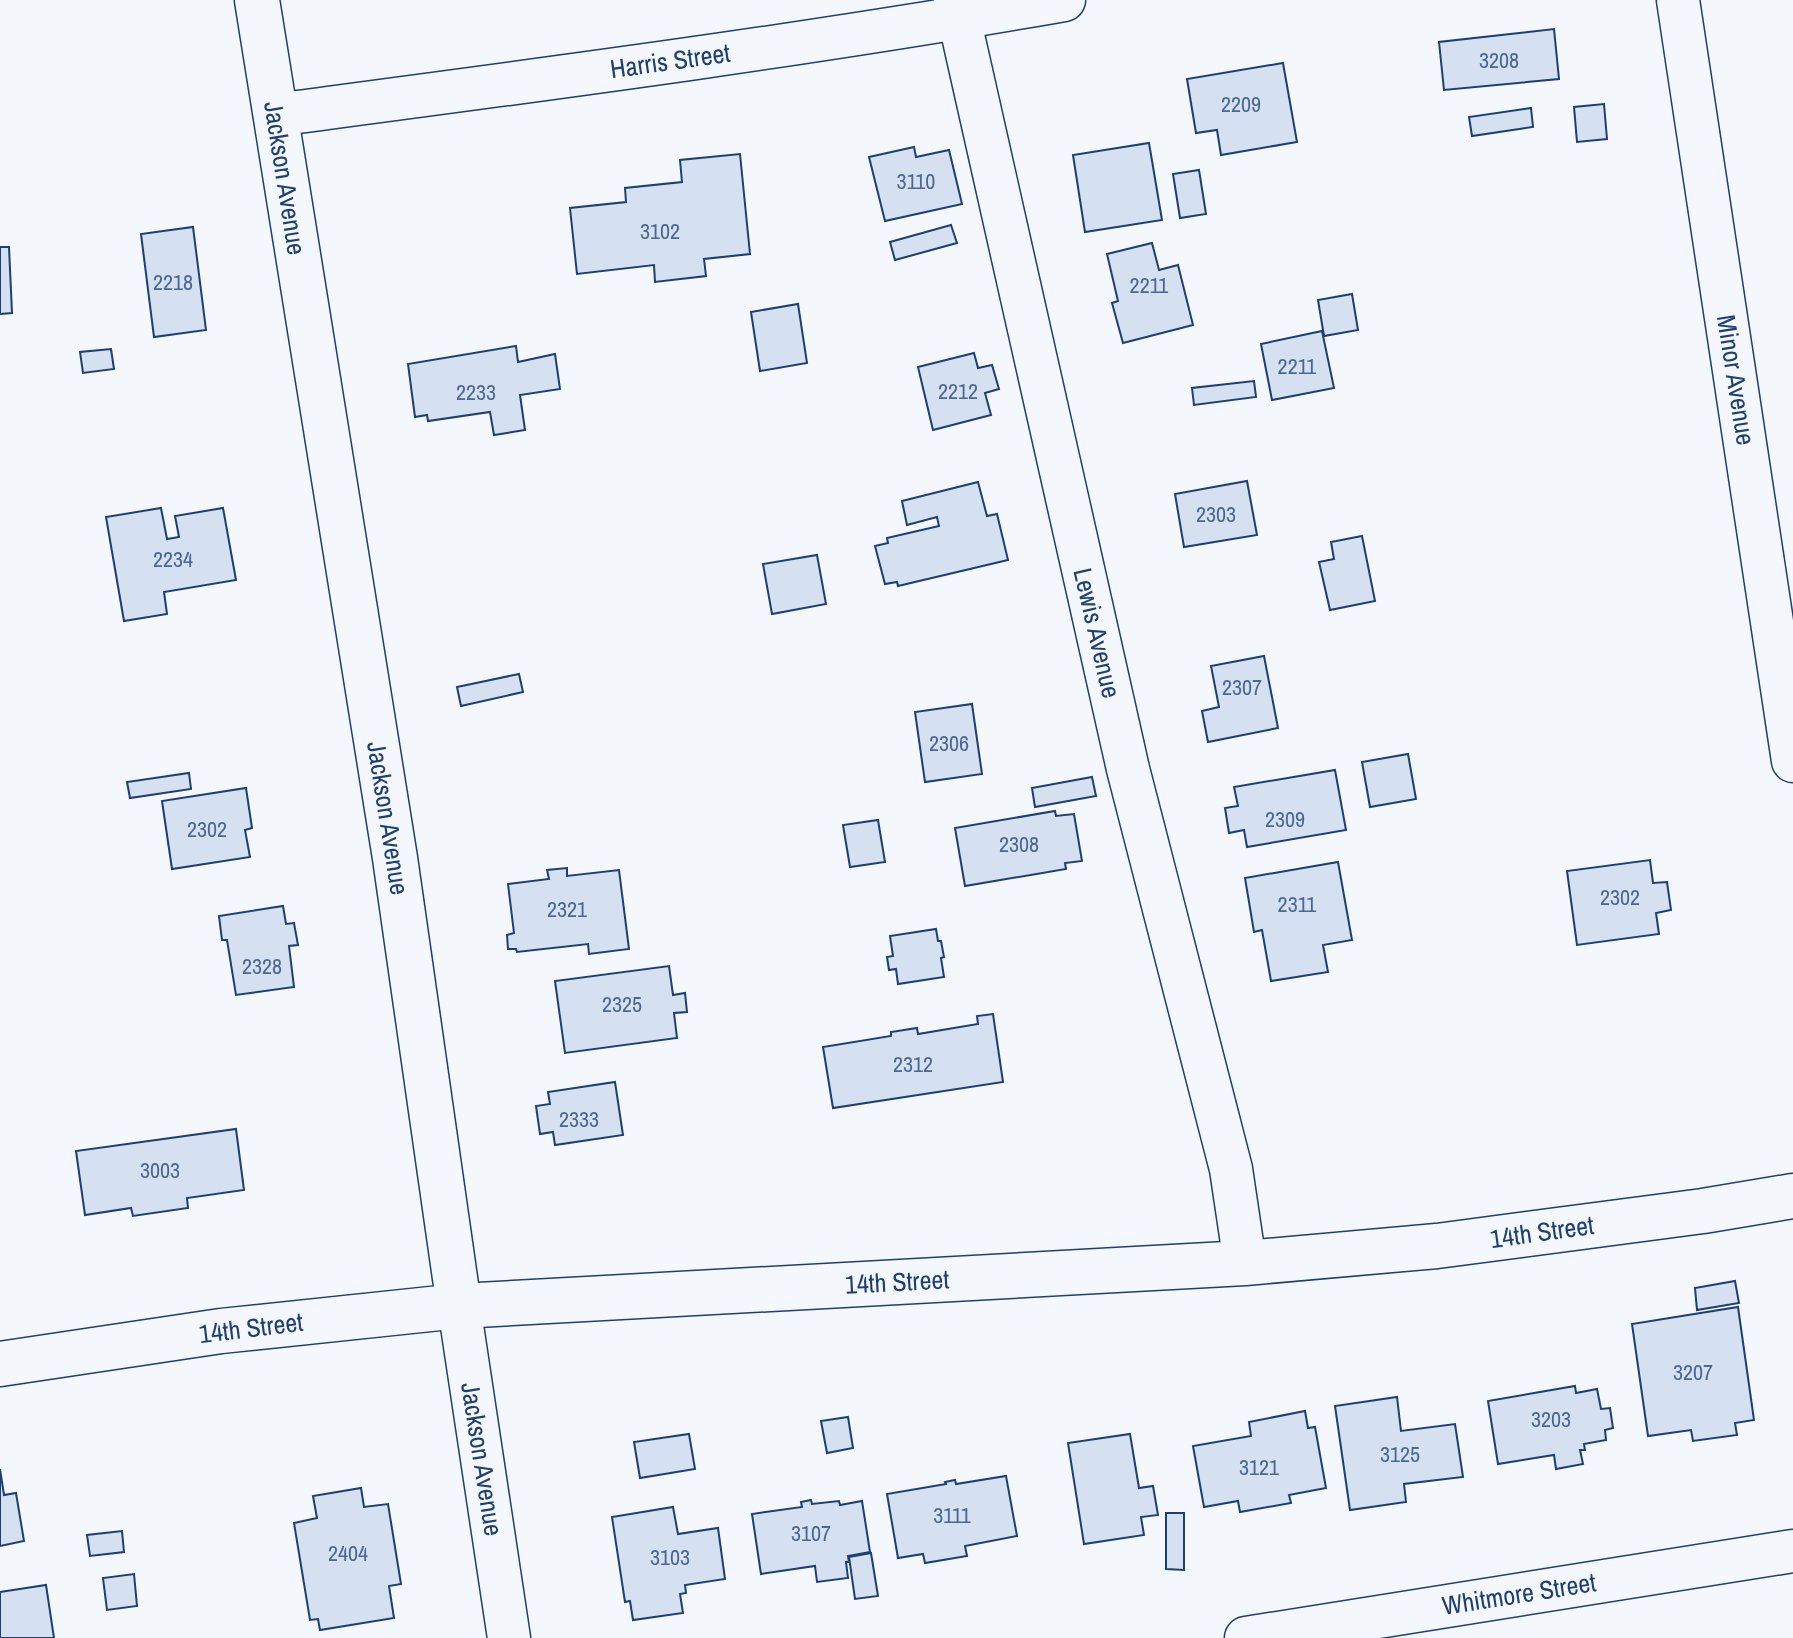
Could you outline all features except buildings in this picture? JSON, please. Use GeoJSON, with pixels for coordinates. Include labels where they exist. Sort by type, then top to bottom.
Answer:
{"type":"FeatureCollection","features":[{"type":"Feature","properties":{"kind":"street","name":"Jackson Avenue"},"geometry":{"type":"LineString","coordinates":[[257,0],[395,858],[509,1638]]}},
{"type":"Feature","properties":{"kind":"street","name":"Harris Street"},"geometry":{"type":"LineString","coordinates":[[275,115],[551,79],[957,9],[1064,0]]}},
{"type":"Feature","properties":{"kind":"street","name":"Minor Avenue"},"geometry":{"type":"LineString","coordinates":[[1678,0],[1793,761]]}},
{"type":"Feature","properties":{"kind":"street","name":"Lewis Avenue"},"geometry":{"type":"LineString","coordinates":[[957,9],[1128,769],[1231,1169],[1245,1263]]}},
{"type":"Feature","properties":{"kind":"street","name":"14th Street"},"geometry":{"type":"LineString","coordinates":[[0,1364],[221,1331],[459,1306],[1245,1263],[1437,1246],[1793,1196]]}},
{"type":"Feature","properties":{"kind":"street","name":"Whitmore Street"},"geometry":{"type":"LineString","coordinates":[[1246,1638],[1793,1551]]}}]}
